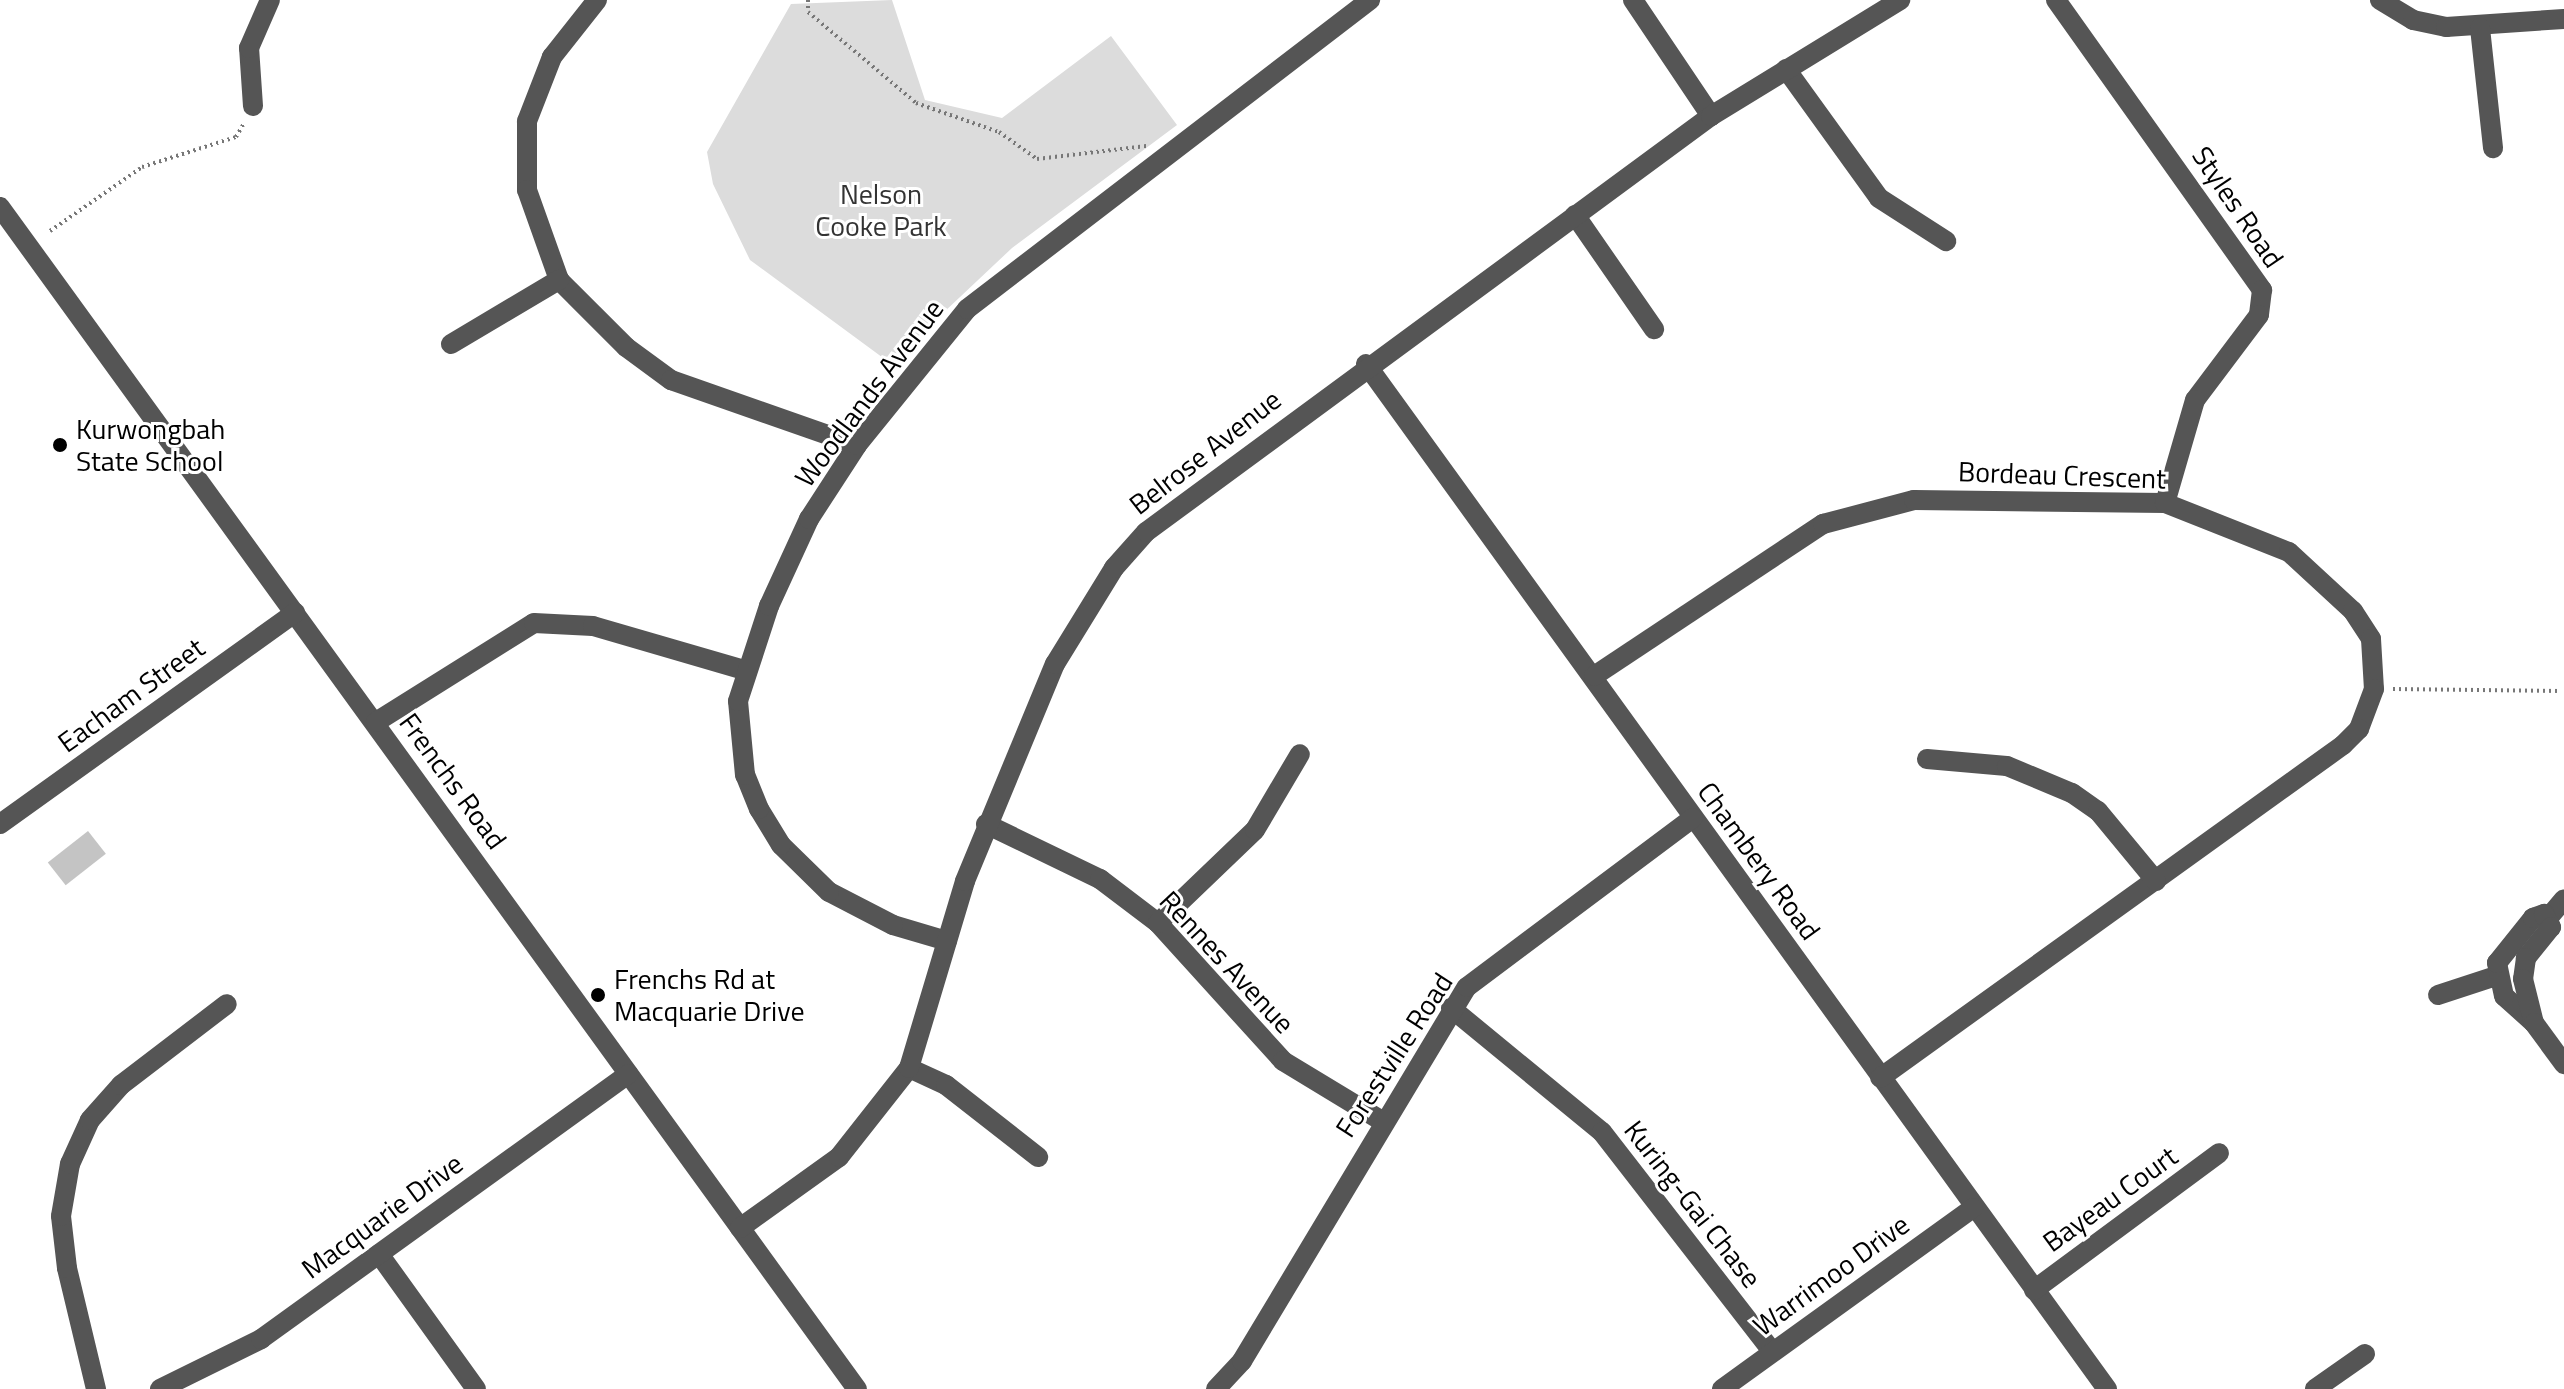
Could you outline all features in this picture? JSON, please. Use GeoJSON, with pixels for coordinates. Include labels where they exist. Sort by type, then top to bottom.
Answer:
{"type":"FeatureCollection","features":[{"type":"Feature","properties":{"kind":"street"},"geometry":{"type":"LineString","coordinates":[[253,106],[249,48],[270,0]]}},
{"type":"Feature","properties":{"kind":"street"},"geometry":{"type":"LineString","coordinates":[[597,0],[552,57],[527,121],[527,190],[559,280],[626,347],[671,380],[857,445]]}},
{"type":"Feature","properties":{"kind":"street","name":"Woodlands Avenue"},"geometry":{"type":"LineString","coordinates":[[947,941],[893,925],[829,892],[781,845],[745,775],[738,724],[744,670],[809,519],[857,445],[967,309],[1159,156],[1370,0]]}},
{"type":"Feature","properties":{"kind":"street"},"geometry":{"type":"LineString","coordinates":[[1633,0],[1711,116]]}},
{"type":"Feature","properties":{"kind":"street","name":"Belrose Avenue"},"geometry":{"type":"LineString","coordinates":[[740,1228],[839,1157],[909,1068],[986,824],[1055,664],[1114,568],[1182,500],[1366,364],[1711,116],[1900,0]]}},
{"type":"Feature","properties":{"kind":"street","name":"Styles Road"},"geometry":{"type":"LineString","coordinates":[[2056,0],[2262,290],[2259,315],[2195,400],[2165,503]]}},
{"type":"Feature","properties":{"kind":"street"},"geometry":{"type":"LineString","coordinates":[[2380,0],[2413,20],[2480,28],[2564,19]]}},
{"type":"Feature","properties":{"kind":"street"},"geometry":{"type":"LineString","coordinates":[[2480,28],[2493,148]]}},
{"type":"Feature","properties":{"kind":"street"},"geometry":{"type":"LineString","coordinates":[[1786,69],[1879,198],[1946,241]]}},
{"type":"Feature","properties":{"kind":"street","name":"Frenchs Road"},"geometry":{"type":"LineString","coordinates":[[0,207],[857,1389]]}},
{"type":"Feature","properties":{"kind":"street"},"geometry":{"type":"LineString","coordinates":[[1575,215],[1654,329]]}},
{"type":"Feature","properties":{"kind":"street"},"geometry":{"type":"LineString","coordinates":[[451,344],[559,280]]}},
{"type":"Feature","properties":{"kind":"street","name":"Chambery Road"},"geometry":{"type":"LineString","coordinates":[[1366,364],[1594,676],[1973,1208],[2107,1389]]}},
{"type":"Feature","properties":{"kind":"street","name":"Bordeau Crescent"},"geometry":{"type":"LineString","coordinates":[[1594,676],[1779,550],[1865,510],[1954,498],[2165,503],[2289,552],[2323,577],[2371,639],[2374,689],[2359,729],[2343,745],[1880,1078]]}},
{"type":"Feature","properties":{"kind":"street","name":"Eacham Street"},"geometry":{"type":"LineString","coordinates":[[0,824],[295,613]]}},
{"type":"Feature","properties":{"kind":"street"},"geometry":{"type":"LineString","coordinates":[[376,722],[534,623],[593,626],[744,670]]}},
{"type":"Feature","properties":{"kind":"street"},"geometry":{"type":"LineString","coordinates":[[1158,923],[1255,830],[1300,754]]}},
{"type":"Feature","properties":{"kind":"street"},"geometry":{"type":"LineString","coordinates":[[1927,759],[2007,766],[2072,793],[2098,811],[2156,881]]}},
{"type":"Feature","properties":{"kind":"street","name":"Forestville Road"},"geometry":{"type":"LineString","coordinates":[[1216,1389],[1242,1361],[1451,1008],[1488,969],[1693,818]]}},
{"type":"Feature","properties":{"kind":"street","name":"Rennes Avenue"},"geometry":{"type":"LineString","coordinates":[[986,824],[1100,879],[1158,923],[1283,1061],[1382,1121]]}},
{"type":"Feature","properties":{"kind":"street"},"geometry":{"type":"LineString","coordinates":[[2534,1023],[2520,1016],[2496,976],[2501,954],[2533,918],[2549,917],[2564,899]]}},
{"type":"Feature","properties":{"kind":"street"},"geometry":{"type":"LineString","coordinates":[[2549,917],[2551,927],[2523,968],[2534,1023],[2564,1064]]}},
{"type":"Feature","properties":{"kind":"street"},"geometry":{"type":"LineString","coordinates":[[2438,995],[2496,976]]}},
{"type":"Feature","properties":{"kind":"street"},"geometry":{"type":"LineString","coordinates":[[96,1389],[62,1229],[70,1164],[90,1120],[121,1085],[227,1004]]}},
{"type":"Feature","properties":{"kind":"street","name":"Kuring-Gai Chase"},"geometry":{"type":"LineString","coordinates":[[1451,1008],[1602,1132],[1772,1351]]}},
{"type":"Feature","properties":{"kind":"street"},"geometry":{"type":"LineString","coordinates":[[909,1068],[946,1085],[1038,1157]]}},
{"type":"Feature","properties":{"kind":"street","name":"Macquarie Drive"},"geometry":{"type":"LineString","coordinates":[[160,1389],[261,1339],[629,1074]]}},
{"type":"Feature","properties":{"kind":"street","name":"Bayeau Court"},"geometry":{"type":"LineString","coordinates":[[2034,1290],[2219,1153]]}},
{"type":"Feature","properties":{"kind":"street","name":"Warrimoo Drive"},"geometry":{"type":"LineString","coordinates":[[1722,1389],[1973,1208]]}},
{"type":"Feature","properties":{"kind":"street"},"geometry":{"type":"LineString","coordinates":[[379,1254],[476,1389]]}},
{"type":"Feature","properties":{"kind":"street"},"geometry":{"type":"LineString","coordinates":[[2315,1389],[2365,1354]]}},
{"type":"Feature","properties":{"kind":"path"},"geometry":{"type":"LineString","coordinates":[[808,0],[808,12],[916,103],[999,132],[1037,159],[1152,146],[1159,156]]}},
{"type":"Feature","properties":{"kind":"path"},"geometry":{"type":"LineString","coordinates":[[50,231],[142,167],[236,137],[253,106]]}},
{"type":"Feature","properties":{"kind":"path"},"geometry":{"type":"LineString","coordinates":[[2374,689],[2560,691]]}},
{"type":"Feature","properties":{"kind":"green space","name":"Nelson Cooke Park"},"geometry":{"type":"Polygon","coordinates":[[[892,0],[925,100],[1002,118],[1111,36],[1177,125],[1012,248],[890,363],[750,260],[713,184],[707,152],[791,4],[892,0]]]}},
{"type":"Feature","properties":{"kind":"building"},"geometry":{"type":"Polygon","coordinates":[[[88,831],[106,854],[66,885],[48,862],[88,831]]]}},
{"type":"Feature","properties":{"kind":"place","name":"Kurwongbah State School"},"geometry":{"type":"Point","coordinates":[60,445]}},
{"type":"Feature","properties":{"kind":"place","name":"Frenchs Rd at Macquarie Drive"},"geometry":{"type":"Point","coordinates":[598,995]}}]}
